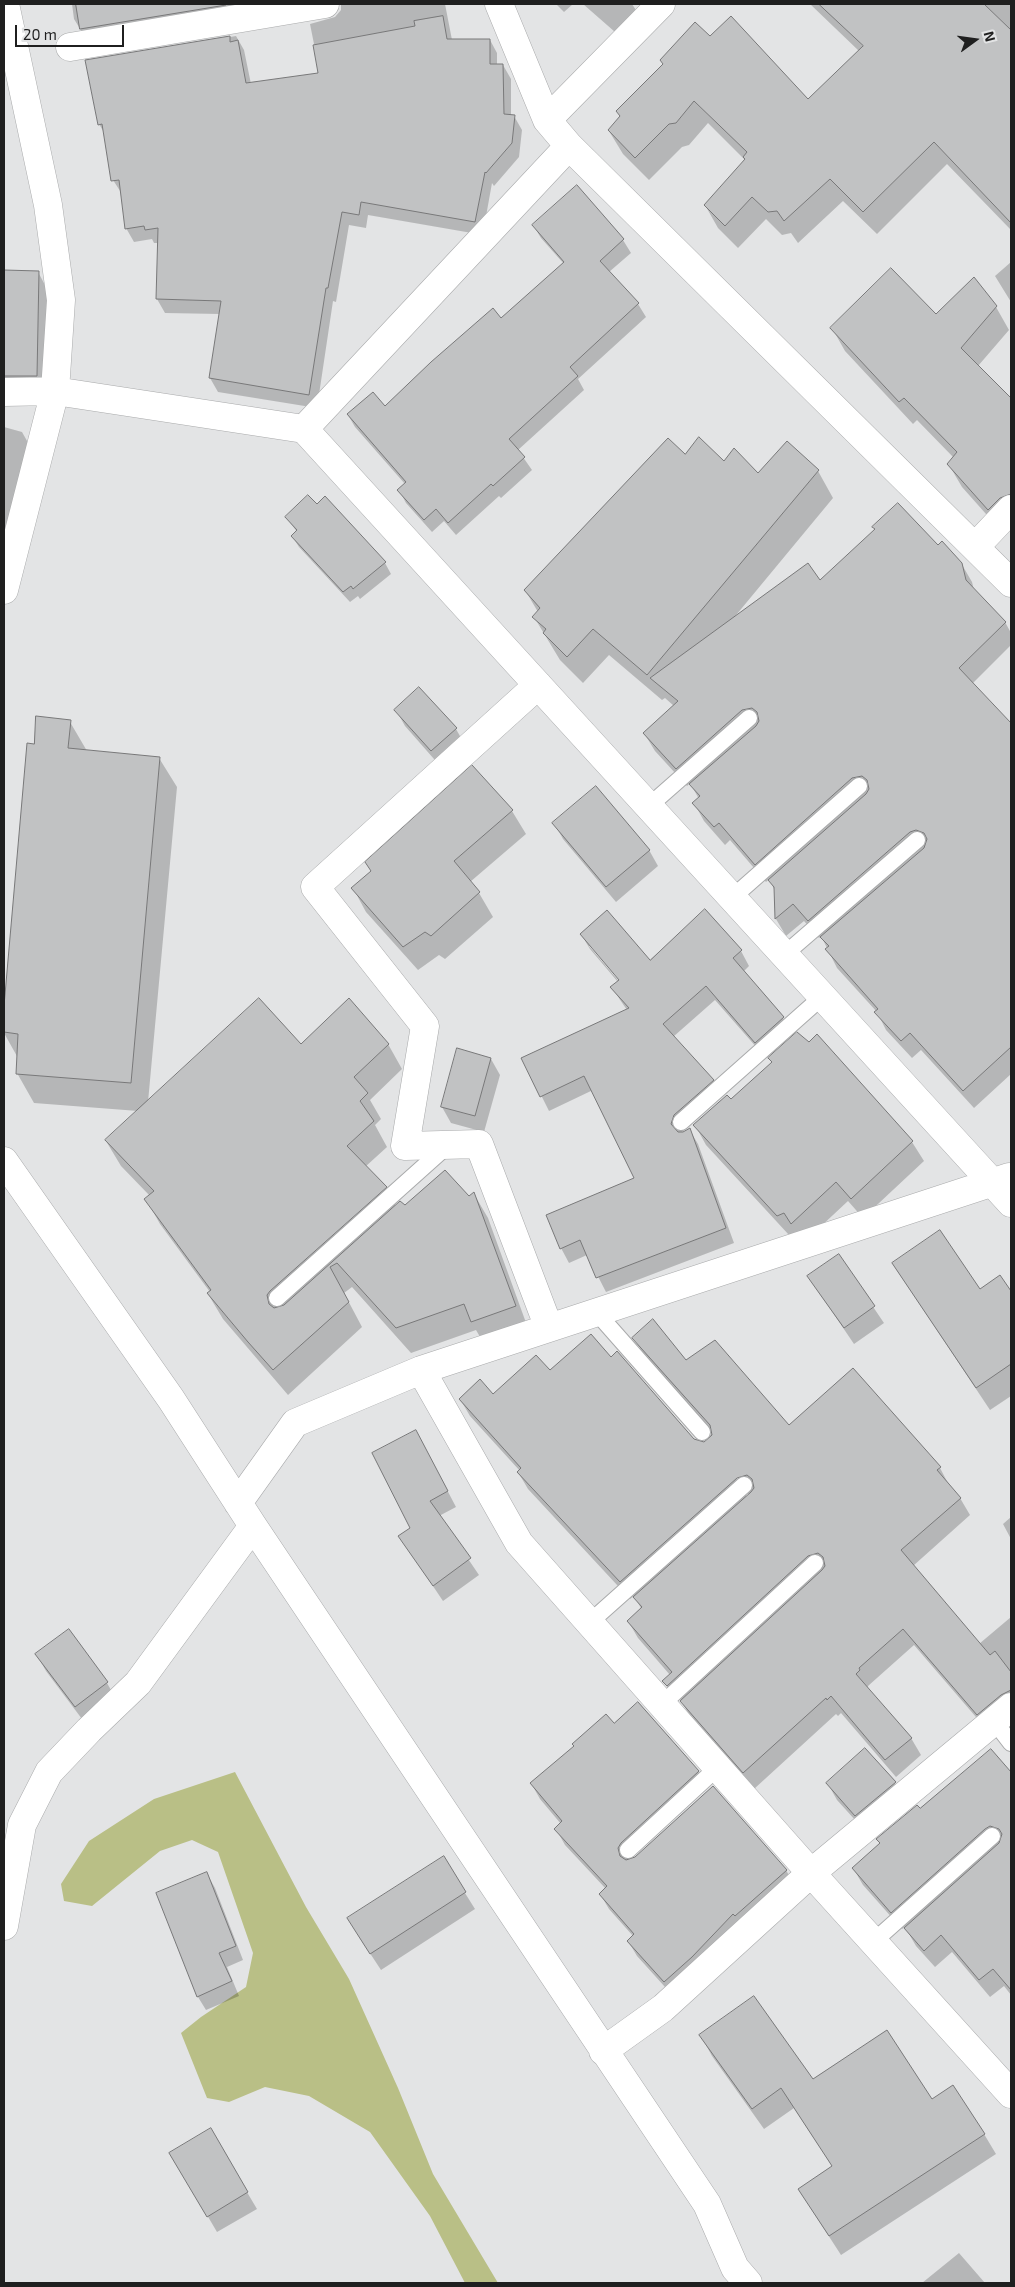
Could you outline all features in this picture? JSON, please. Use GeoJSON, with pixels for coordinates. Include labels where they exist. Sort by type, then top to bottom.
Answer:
{"type":"FeatureCollection","features":[{"type":"Feature","properties":{"kind":"street"},"geometry":{"type":"LineString","coordinates":[[4,590],[55,390],[61,300],[48,205],[5,4]]}},
{"type":"Feature","properties":{"kind":"street"},"geometry":{"type":"LineString","coordinates":[[70,47],[325,4]]}},
{"type":"Feature","properties":{"kind":"street"},"geometry":{"type":"LineString","coordinates":[[499,4],[547,120],[569,146],[1011,584]]}},
{"type":"Feature","properties":{"kind":"street"},"geometry":{"type":"LineString","coordinates":[[547,120],[661,4]]}},
{"type":"Feature","properties":{"kind":"street"},"geometry":{"type":"LineString","coordinates":[[304,429],[569,146]]}},
{"type":"Feature","properties":{"kind":"street"},"geometry":{"type":"LineString","coordinates":[[4,392],[55,390],[304,429],[823,996],[1002,1179],[1011,1203]]}},
{"type":"Feature","properties":{"kind":"street"},"geometry":{"type":"LineString","coordinates":[[975,547],[1011,509]]}},
{"type":"Feature","properties":{"kind":"street"},"geometry":{"type":"LineString","coordinates":[[538,685],[315,887],[426,1026],[405,1146],[479,1144],[549,1328]]}},
{"type":"Feature","properties":{"kind":"street"},"geometry":{"type":"LineString","coordinates":[[4,1161],[171,1399],[252,1526],[707,2204],[735,2268],[748,2283]]}},
{"type":"Feature","properties":{"kind":"street"},"geometry":{"type":"LineString","coordinates":[[238,1503],[295,1424],[421,1370],[1002,1179]]}},
{"type":"Feature","properties":{"kind":"street"},"geometry":{"type":"LineString","coordinates":[[421,1370],[519,1543],[810,1873],[1011,2094]]}},
{"type":"Feature","properties":{"kind":"street"},"geometry":{"type":"LineString","coordinates":[[4,1926],[22,1825],[49,1772],[138,1683],[252,1526]]}},
{"type":"Feature","properties":{"kind":"street"},"geometry":{"type":"LineString","coordinates":[[603,2051],[663,2008],[810,1873],[1003,1714]]}},
{"type":"Feature","properties":{"kind":"lane"},"geometry":{"type":"LineString","coordinates":[[649,806],[749,718]]}},
{"type":"Feature","properties":{"kind":"lane"},"geometry":{"type":"LineString","coordinates":[[733,897],[859,786]]}},
{"type":"Feature","properties":{"kind":"lane"},"geometry":{"type":"LineString","coordinates":[[784,954],[917,840]]}},
{"type":"Feature","properties":{"kind":"lane"},"geometry":{"type":"LineString","coordinates":[[681,1122],[823,996]]}},
{"type":"Feature","properties":{"kind":"lane"},"geometry":{"type":"LineString","coordinates":[[277,1298],[448,1145]]}},
{"type":"Feature","properties":{"kind":"lane"},"geometry":{"type":"LineString","coordinates":[[597,1313],[702,1432]]}},
{"type":"Feature","properties":{"kind":"lane"},"geometry":{"type":"LineString","coordinates":[[589,1623],[744,1485]]}},
{"type":"Feature","properties":{"kind":"lane"},"geometry":{"type":"LineString","coordinates":[[661,1705],[815,1563]]}},
{"type":"Feature","properties":{"kind":"lane"},"geometry":{"type":"LineString","coordinates":[[1003,1714],[1011,1743]]}},
{"type":"Feature","properties":{"kind":"lane"},"geometry":{"type":"LineString","coordinates":[[628,1850],[717,1768]]}},
{"type":"Feature","properties":{"kind":"lane"},"geometry":{"type":"LineString","coordinates":[[873,1942],[992,1836]]}},
{"type":"Feature","properties":{"kind":"green space"},"geometry":{"type":"Polygon","coordinates":[[[235,1772],[306,1907],[349,1979],[398,2088],[433,2174],[498,2283],[465,2283],[430,2216],[370,2132],[309,2096],[265,2087],[229,2102],[207,2098],[181,2033],[201,2017],[246,1987],[253,1953],[218,1852],[192,1840],[160,1851],[92,1906],[64,1901],[61,1884],[89,1841],[154,1799],[235,1772]]]}},
{"type":"Feature","properties":{"kind":"building"},"geometry":{"type":"Polygon","coordinates":[[[76,4],[225,4],[226,5],[80,29],[76,4]]]}},
{"type":"Feature","properties":{"kind":"building"},"geometry":{"type":"Polygon","coordinates":[[[819,4],[984,4],[1011,30],[1011,223],[934,142],[863,212],[830,179],[784,221],[777,211],[768,212],[752,197],[725,226],[704,205],[745,159],[743,157],[747,152],[694,101],[676,123],[669,124],[635,158],[608,130],[620,116],[616,111],[663,64],[660,60],[695,22],[710,36],[731,16],[808,99],[863,46],[819,4]]]}},
{"type":"Feature","properties":{"kind":"building"},"geometry":{"type":"Polygon","coordinates":[[[443,16],[447,39],[490,39],[490,64],[503,64],[504,114],[515,115],[512,143],[485,172],[475,222],[361,202],[359,215],[342,212],[328,288],[326,288],[309,395],[209,378],[221,301],[156,299],[158,228],[145,230],[144,226],[125,229],[119,180],[111,181],[102,124],[98,125],[85,60],[230,36],[230,42],[238,40],[246,83],[318,73],[313,45],[415,26],[414,21],[443,16]]]}},
{"type":"Feature","properties":{"kind":"building"},"geometry":{"type":"Polygon","coordinates":[[[577,185],[624,239],[600,261],[639,303],[570,367],[578,376],[509,439],[525,457],[493,486],[491,484],[448,523],[436,509],[424,520],[397,490],[406,482],[347,414],[373,392],[385,406],[431,362],[493,308],[501,318],[564,262],[532,225],[577,185]]]}},
{"type":"Feature","properties":{"kind":"building"},"geometry":{"type":"Polygon","coordinates":[[[891,268],[936,314],[974,277],[997,306],[961,348],[1011,398],[1011,494],[1000,498],[988,510],[947,464],[957,452],[904,398],[899,402],[830,328],[891,268]]]}},
{"type":"Feature","properties":{"kind":"building"},"geometry":{"type":"Polygon","coordinates":[[[4,270],[39,271],[37,376],[4,376],[4,270]]]}},
{"type":"Feature","properties":{"kind":"building"},"geometry":{"type":"Polygon","coordinates":[[[699,437],[724,461],[734,448],[758,473],[787,441],[819,470],[647,675],[593,629],[567,657],[543,633],[546,629],[532,617],[540,608],[524,590],[668,438],[685,454],[699,437]]]}},
{"type":"Feature","properties":{"kind":"building"},"geometry":{"type":"Polygon","coordinates":[[[308,495],[317,504],[325,496],[386,562],[353,589],[351,586],[343,592],[291,536],[297,530],[285,517],[308,495]]]}},
{"type":"Feature","properties":{"kind":"building"},"geometry":{"type":"Polygon","coordinates":[[[898,503],[938,545],[942,541],[962,563],[966,580],[1006,622],[959,668],[1011,723],[1011,1047],[963,1091],[910,1033],[901,1041],[874,1012],[878,1009],[825,949],[829,946],[820,937],[924,848],[927,839],[924,833],[916,830],[910,832],[808,921],[793,904],[775,919],[774,887],[768,880],[866,794],[869,789],[867,780],[862,776],[852,778],[755,865],[719,823],[714,827],[692,803],[700,796],[689,784],[756,726],[759,721],[757,712],[752,708],[742,710],[676,769],[643,733],[678,701],[650,678],[808,563],[820,580],[875,529],[872,527],[898,503]]]}},
{"type":"Feature","properties":{"kind":"building"},"geometry":{"type":"Polygon","coordinates":[[[419,687],[457,728],[431,751],[394,710],[419,687]]]}},
{"type":"Feature","properties":{"kind":"building"},"geometry":{"type":"Polygon","coordinates":[[[36,716],[71,720],[68,748],[160,757],[131,1083],[16,1074],[18,1034],[4,1032],[4,1006],[27,743],[34,744],[36,716]]]}},
{"type":"Feature","properties":{"kind":"building"},"geometry":{"type":"Polygon","coordinates":[[[472,765],[513,810],[454,861],[480,892],[431,936],[425,932],[403,947],[351,888],[371,871],[365,862],[472,765]]]}},
{"type":"Feature","properties":{"kind":"building"},"geometry":{"type":"Polygon","coordinates":[[[596,786],[650,850],[606,887],[552,823],[596,786]]]}},
{"type":"Feature","properties":{"kind":"building"},"geometry":{"type":"Polygon","coordinates":[[[705,909],[742,950],[733,958],[784,1017],[755,1043],[706,986],[663,1024],[714,1080],[674,1115],[671,1124],[678,1132],[683,1132],[690,1128],[726,1228],[596,1278],[580,1240],[560,1249],[546,1215],[634,1178],[584,1076],[540,1097],[521,1058],[629,1008],[610,987],[619,980],[580,934],[607,910],[650,960],[705,909]]]}},
{"type":"Feature","properties":{"kind":"building"},"geometry":{"type":"Polygon","coordinates":[[[259,998],[301,1044],[349,998],[389,1044],[354,1077],[368,1093],[360,1101],[374,1121],[347,1146],[387,1187],[270,1291],[267,1295],[269,1304],[274,1308],[284,1305],[400,1201],[405,1205],[445,1170],[469,1196],[474,1192],[516,1306],[471,1322],[464,1304],[396,1328],[337,1263],[330,1267],[349,1302],[273,1370],[207,1293],[211,1290],[144,1199],[154,1191],[105,1140],[259,998]]]}},
{"type":"Feature","properties":{"kind":"building"},"geometry":{"type":"Polygon","coordinates":[[[797,1032],[809,1042],[817,1034],[913,1141],[851,1199],[836,1182],[791,1224],[784,1213],[777,1216],[693,1125],[727,1095],[731,1099],[772,1062],[768,1058],[797,1032]]]}},
{"type":"Feature","properties":{"kind":"building"},"geometry":{"type":"Polygon","coordinates":[[[457,1048],[491,1058],[475,1116],[441,1107],[457,1048]]]}},
{"type":"Feature","properties":{"kind":"building"},"geometry":{"type":"Polygon","coordinates":[[[940,1230],[980,1289],[1000,1275],[1011,1291],[1011,1364],[976,1388],[892,1263],[940,1230]]]}},
{"type":"Feature","properties":{"kind":"building"},"geometry":{"type":"Polygon","coordinates":[[[839,1254],[875,1306],[844,1328],[807,1276],[839,1254]]]}},
{"type":"Feature","properties":{"kind":"building"},"geometry":{"type":"Polygon","coordinates":[[[653,1319],[686,1360],[715,1340],[789,1425],[853,1368],[941,1467],[937,1470],[961,1498],[901,1550],[990,1655],[995,1651],[1011,1672],[1011,1690],[1001,1695],[977,1715],[903,1629],[859,1668],[860,1670],[856,1674],[912,1738],[885,1760],[831,1696],[827,1700],[826,1698],[743,1773],[680,1701],[822,1570],[825,1566],[823,1557],[818,1553],[808,1556],[667,1686],[662,1681],[672,1672],[627,1621],[642,1607],[633,1597],[751,1492],[754,1488],[752,1479],[747,1475],[737,1478],[620,1582],[517,1472],[521,1468],[459,1399],[480,1379],[493,1394],[536,1355],[550,1370],[591,1334],[611,1357],[617,1351],[694,1439],[704,1442],[712,1435],[710,1425],[632,1338],[653,1319]]]}},
{"type":"Feature","properties":{"kind":"building"},"geometry":{"type":"Polygon","coordinates":[[[416,1430],[448,1491],[430,1501],[471,1558],[433,1586],[398,1536],[410,1528],[372,1453],[416,1430]]]}},
{"type":"Feature","properties":{"kind":"building"},"geometry":{"type":"Polygon","coordinates":[[[69,1629],[108,1682],[75,1707],[35,1654],[69,1629]]]}},
{"type":"Feature","properties":{"kind":"building"},"geometry":{"type":"Polygon","coordinates":[[[638,1702],[699,1771],[621,1843],[618,1848],[620,1856],[626,1860],[635,1857],[713,1786],[787,1870],[735,1916],[733,1914],[692,1957],[664,1982],[627,1941],[634,1934],[599,1894],[607,1886],[554,1829],[562,1821],[530,1783],[574,1746],[572,1744],[606,1714],[614,1723],[638,1702]]]}},
{"type":"Feature","properties":{"kind":"building"},"geometry":{"type":"Polygon","coordinates":[[[865,1748],[896,1782],[855,1816],[826,1783],[865,1748]]]}},
{"type":"Feature","properties":{"kind":"building"},"geometry":{"type":"Polygon","coordinates":[[[991,1749],[1011,1772],[1011,1990],[993,1969],[979,1980],[941,1935],[924,1951],[904,1928],[999,1843],[1002,1834],[999,1829],[990,1826],[985,1829],[891,1913],[852,1868],[880,1843],[876,1839],[917,1805],[920,1808],[991,1749]]]}},
{"type":"Feature","properties":{"kind":"building"},"geometry":{"type":"Polygon","coordinates":[[[444,1856],[466,1892],[370,1954],[347,1918],[444,1856]]]}},
{"type":"Feature","properties":{"kind":"building"},"geometry":{"type":"Polygon","coordinates":[[[207,1872],[236,1946],[219,1953],[232,1981],[197,1997],[156,1893],[207,1872]]]}},
{"type":"Feature","properties":{"kind":"building"},"geometry":{"type":"Polygon","coordinates":[[[754,1996],[813,2079],[887,2030],[932,2099],[953,2085],[985,2134],[829,2236],[798,2189],[832,2166],[781,2088],[752,2109],[699,2035],[754,1996]]]}},
{"type":"Feature","properties":{"kind":"building"},"geometry":{"type":"Polygon","coordinates":[[[211,2128],[248,2192],[207,2217],[169,2153],[211,2128]]]}}]}
